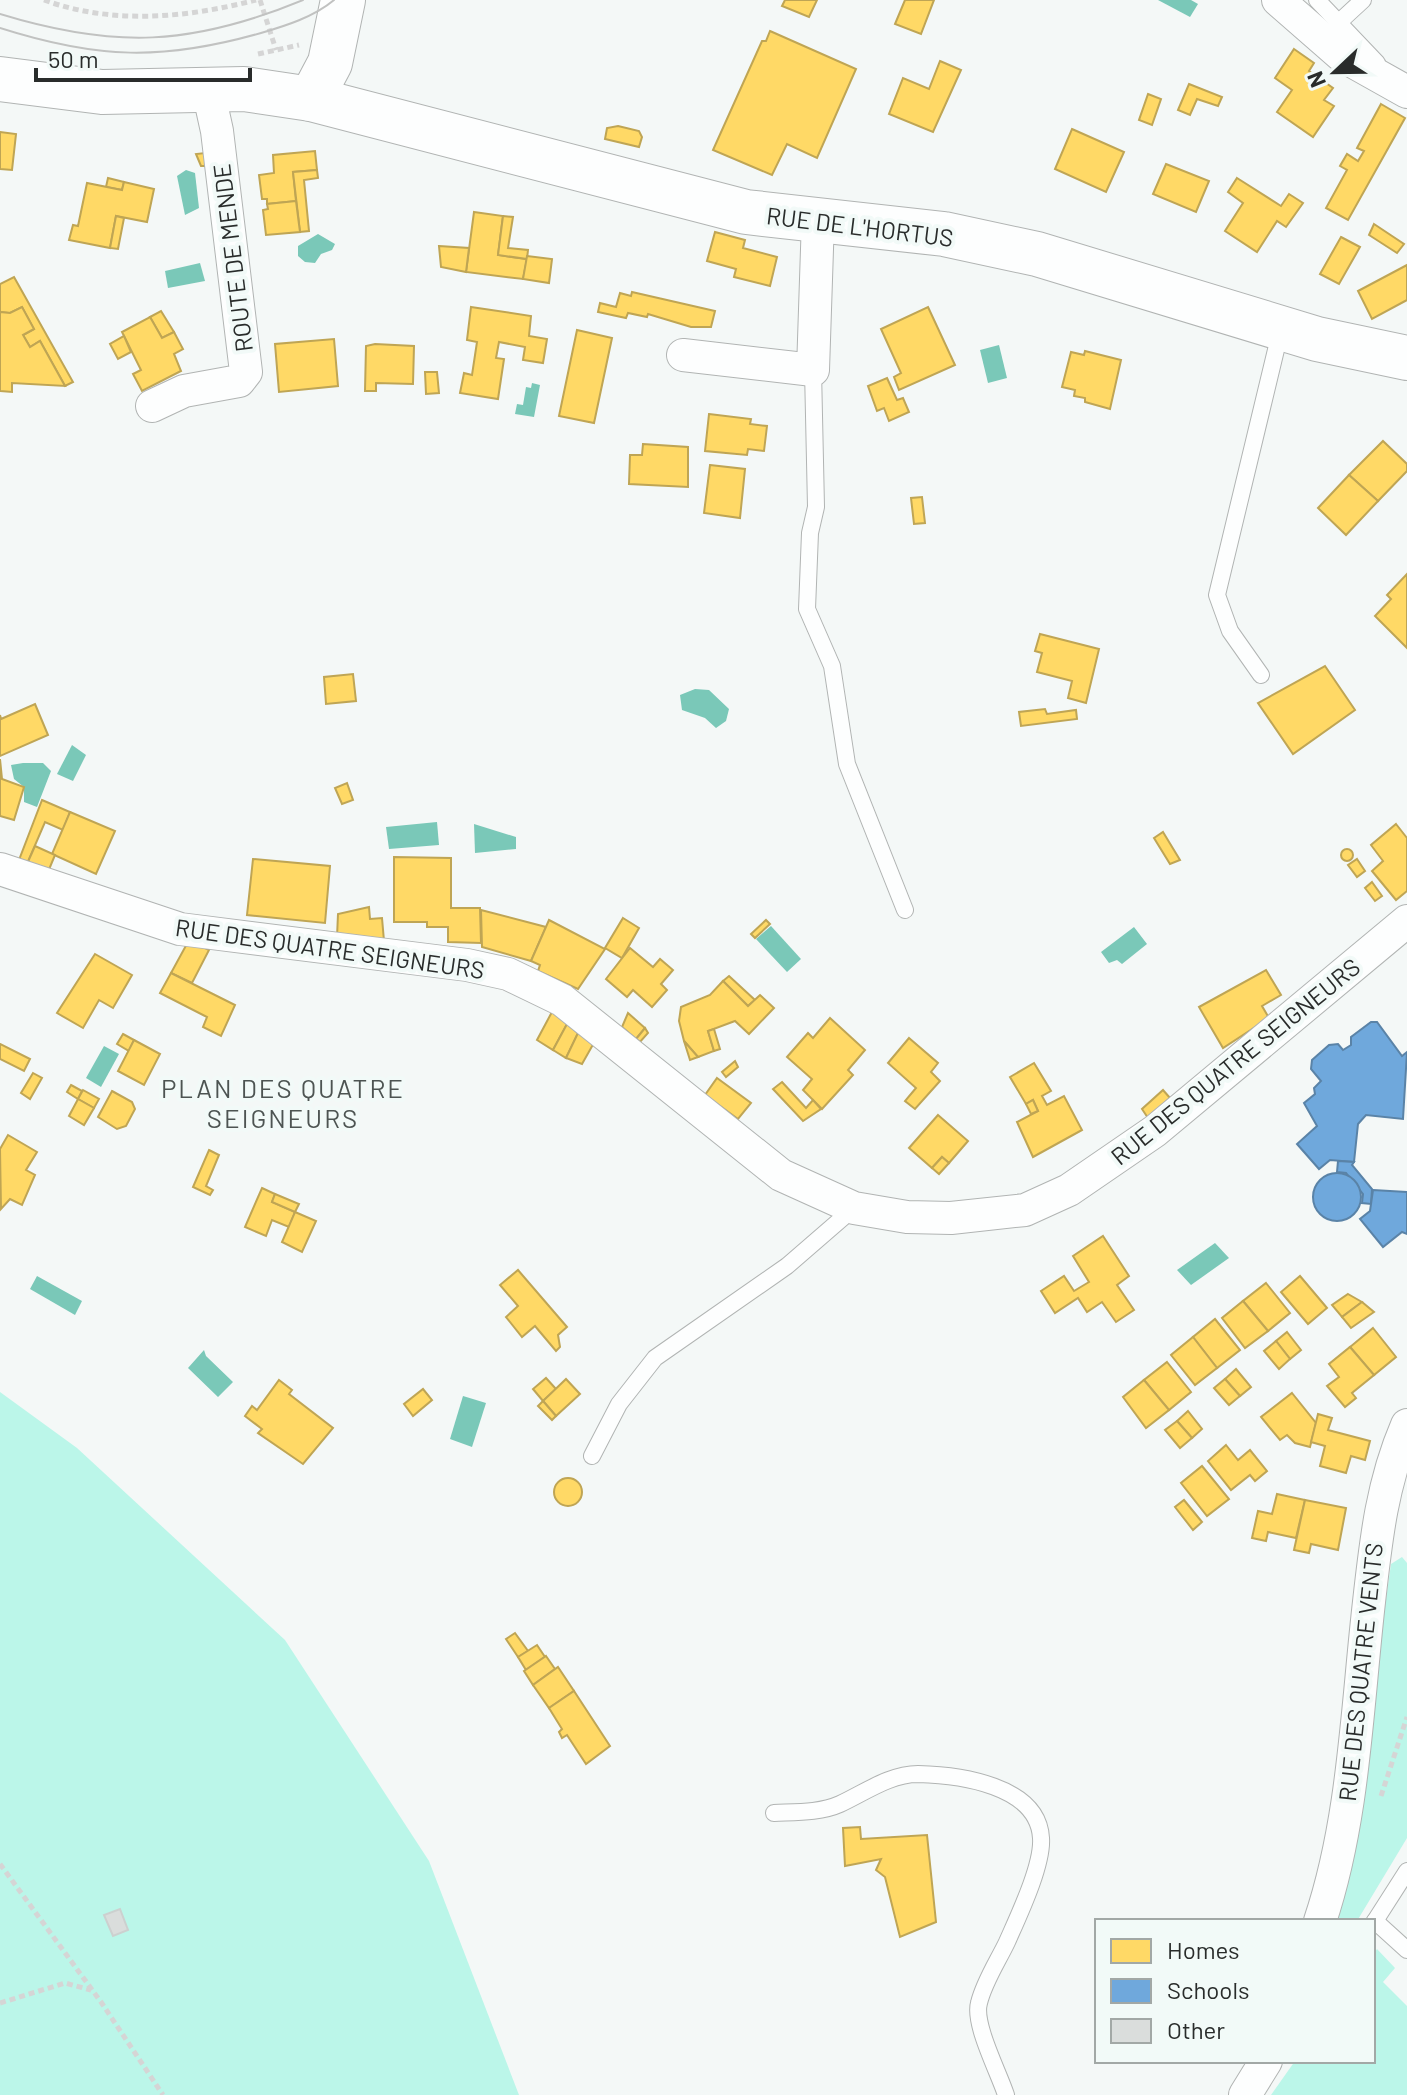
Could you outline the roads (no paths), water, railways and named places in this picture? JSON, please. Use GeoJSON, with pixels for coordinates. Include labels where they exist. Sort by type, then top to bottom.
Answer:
{"type":"FeatureCollection","features":[{"type":"Feature","properties":{"kind":"main road"},"geometry":{"type":"LineString","coordinates":[[0,79],[102,92],[244,89],[311,99],[330,63],[343,0]]}},
{"type":"Feature","properties":{"kind":"main road","name":"RUE DE L'HORTUS"},"geometry":{"type":"LineString","coordinates":[[311,99],[746,212],[944,234],[1037,254],[1281,328],[1407,358]]}},
{"type":"Feature","properties":{"kind":"street"},"geometry":{"type":"LineString","coordinates":[[1278,0],[1341,55],[1407,92]]}},
{"type":"Feature","properties":{"kind":"street","name":"ROUTE DE MENDE"},"geometry":{"type":"LineString","coordinates":[[152,406],[184,391],[239,381],[246,372],[217,131],[208,90]]}},
{"type":"Feature","properties":{"kind":"street"},"geometry":{"type":"LineString","coordinates":[[683,355],[813,370],[818,219]]}},
{"type":"Feature","properties":{"kind":"street","name":"RUE DES QUATRE SEIGNEURS"},"geometry":{"type":"LineString","coordinates":[[0,869],[180,929],[467,965],[508,974],[562,1000],[781,1175],[854,1208],[907,1217],[951,1218],[1025,1210],[1057,1197],[1155,1131],[1407,921]]}},
{"type":"Feature","properties":{"kind":"street","name":"RUE DES QUATRE VENTS"},"geometry":{"type":"LineString","coordinates":[[1320,1919],[1348,1796],[1376,1522],[1390,1464],[1407,1425]]}},
{"type":"Feature","properties":{"kind":"street"},"geometry":{"type":"LineString","coordinates":[[1245,2095],[1265,2063]]}},
{"type":"Feature","properties":{"kind":"lane"},"geometry":{"type":"LineString","coordinates":[[1317,0],[1337,24],[1407,92]]}},
{"type":"Feature","properties":{"kind":"lane"},"geometry":{"type":"LineString","coordinates":[[1337,24],[1363,0]]}},
{"type":"Feature","properties":{"kind":"lane"},"geometry":{"type":"LineString","coordinates":[[1261,675],[1230,631],[1217,595],[1281,328]]}},
{"type":"Feature","properties":{"kind":"lane"},"geometry":{"type":"LineString","coordinates":[[813,370],[816,507],[810,533],[807,609],[832,666],[847,764],[905,910]]}},
{"type":"Feature","properties":{"kind":"lane"},"geometry":{"type":"LineString","coordinates":[[592,1456],[619,1404],[655,1358],[787,1266],[854,1208]]}},
{"type":"Feature","properties":{"kind":"lane"},"geometry":{"type":"LineString","coordinates":[[774,1813],[839,1805],[863,1789],[915,1774],[968,1779],[1011,1794],[1030,1807],[1042,1838],[1036,1867],[1013,1929],[978,2004],[979,2022],[1006,2095]]}},
{"type":"Feature","properties":{"kind":"lane"},"geometry":{"type":"LineString","coordinates":[[1375,1921],[1407,1871]]}},
{"type":"Feature","properties":{"kind":"lane"},"geometry":{"type":"LineString","coordinates":[[1375,1924],[1407,1950]]}},
{"type":"Feature","properties":{"kind":"tram line"},"geometry":{"type":"LineString","coordinates":[[0,14],[80,33],[153,37],[225,27],[303,0]]}},
{"type":"Feature","properties":{"kind":"tram line"},"geometry":{"type":"LineString","coordinates":[[0,28],[99,51],[161,52],[226,42],[270,30],[308,16],[334,0]]}},
{"type":"Feature","properties":{"kind":"district","name":"PLAN DES QUATRE SEIGNEURS"},"geometry":{"type":"Point","coordinates":[283,1102]}}]}
